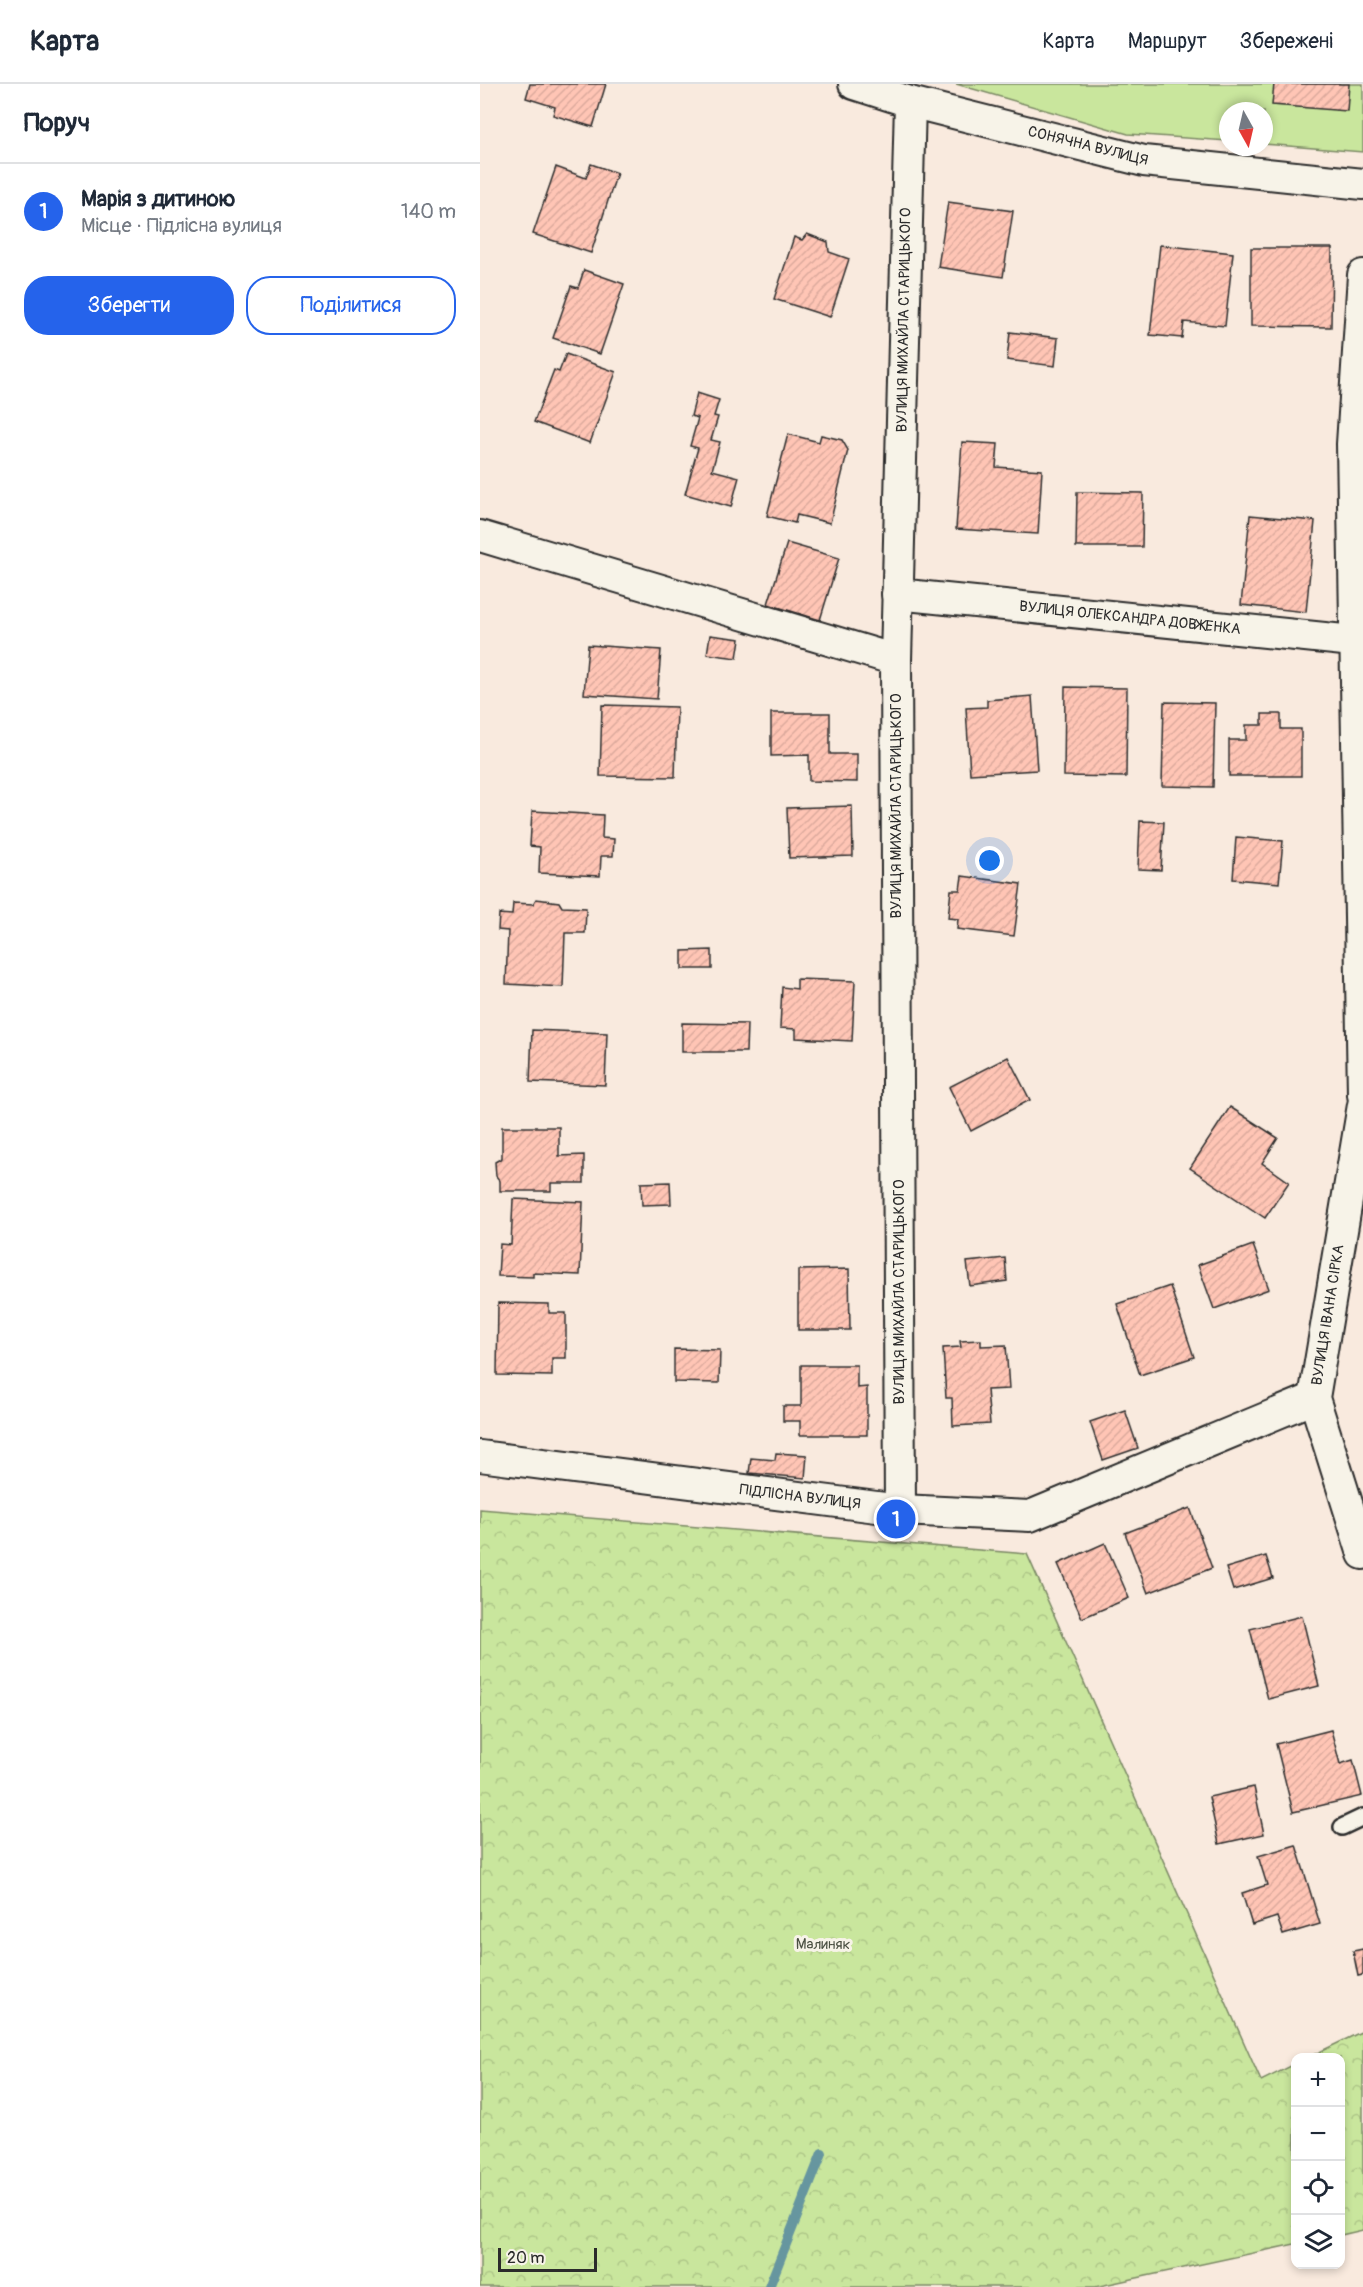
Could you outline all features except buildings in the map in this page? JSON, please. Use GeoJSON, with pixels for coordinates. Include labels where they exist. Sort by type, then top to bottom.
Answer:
{"type":"FeatureCollection","features":[{"type":"Feature","properties":{"kind":"street","name":"СОНЯЧНА ВУЛИЦЯ"},"geometry":{"type":"LineString","coordinates":[[854,84],[910,102],[1143,161],[1363,184]]}},
{"type":"Feature","properties":{"kind":"street","name":"ВУЛИЦЯ МИХАЙЛА СТАРИЦЬКОГО"},"geometry":{"type":"LineString","coordinates":[[900,1510],[896,660],[910,102]]}},
{"type":"Feature","properties":{"kind":"street"},"geometry":{"type":"LineString","coordinates":[[1363,275],[1352,444],[1360,641],[1363,1095]]}},
{"type":"Feature","properties":{"kind":"street"},"geometry":{"type":"LineString","coordinates":[[480,536],[896,660]]}},
{"type":"Feature","properties":{"kind":"street","name":"ВУЛИЦЯ ОЛЕКСАНДРА ДОВЖЕНКА"},"geometry":{"type":"LineString","coordinates":[[897,594],[1360,641]]}},
{"type":"Feature","properties":{"kind":"street","name":"ВУЛИЦЯ ІВАНА СІРКА"},"geometry":{"type":"LineString","coordinates":[[1363,1105],[1360,1143],[1314,1398],[1363,1554]]}},
{"type":"Feature","properties":{"kind":"street","name":"ПІДЛІСНА ВУЛИЦЯ"},"geometry":{"type":"LineString","coordinates":[[480,1455],[900,1510],[1030,1516],[1314,1398]]}},
{"type":"Feature","properties":{"kind":"lane"},"geometry":{"type":"LineString","coordinates":[[1342,1827],[1363,1817]]}},
{"type":"Feature","properties":{"kind":"green space"},"geometry":{"type":"Polygon","coordinates":[[[956,84],[1363,84],[1363,152],[1273,145],[1273,102],[1219,102],[1219,140],[1128,134],[956,84]]]}},
{"type":"Feature","properties":{"kind":"green space","name":"Малиняк"},"geometry":{"type":"Polygon","coordinates":[[[480,1509],[1027,1554],[1261,2081],[1291,2066],[1291,2245],[1095,2287],[480,2287],[480,1509]]]}},
{"type":"Feature","properties":{"kind":"green space"},"geometry":{"type":"Polygon","coordinates":[[[1363,2031],[1363,2230],[1345,2234],[1345,2053],[1317,2053],[1363,2031]]]}},
{"type":"Feature","properties":{"kind":"waterway"},"geometry":{"type":"LineString","coordinates":[[769,2287],[822,2153]]}},
{"type":"Feature","properties":{"kind":"place","name":"Марія з дитиною"},"geometry":{"type":"Point","coordinates":[896,1519]}}]}
